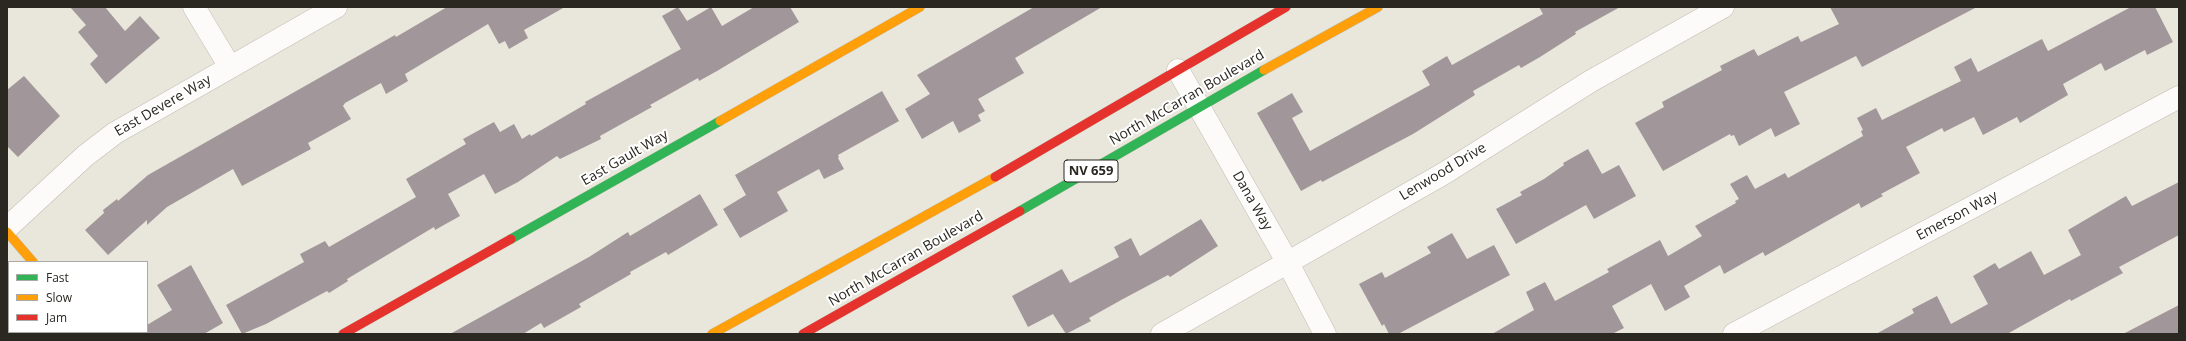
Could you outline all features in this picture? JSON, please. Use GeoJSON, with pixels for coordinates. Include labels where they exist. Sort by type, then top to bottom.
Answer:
{"type":"FeatureCollection","features":[{"type":"Feature","properties":{"kind":"main road","name":"East Gault Way"},"geometry":{"type":"LineString","coordinates":[[343,334],[920,7]]}},
{"type":"Feature","properties":{"kind":"main road","name":"North McCarran Boulevard"},"geometry":{"type":"LineString","coordinates":[[712,334],[976,188],[1286,7]]}},
{"type":"Feature","properties":{"kind":"main road","name":"North McCarran Boulevard"},"geometry":{"type":"LineString","coordinates":[[803,334],[1092,170],[1312,42],[1378,7]]}},
{"type":"Feature","properties":{"kind":"main road"},"geometry":{"type":"LineString","coordinates":[[7,232],[32,261]]}},
{"type":"Feature","properties":{"kind":"street"},"geometry":{"type":"LineString","coordinates":[[194,7],[230,67]]}},
{"type":"Feature","properties":{"kind":"street","name":"East Devere Way"},"geometry":{"type":"LineString","coordinates":[[7,228],[85,156],[115,133],[336,7]]}},
{"type":"Feature","properties":{"kind":"street","name":"Lenwood Drive"},"geometry":{"type":"LineString","coordinates":[[1162,334],[1443,174],[1591,81],[1722,7]]}},
{"type":"Feature","properties":{"kind":"street","name":"Dana Way"},"geometry":{"type":"LineString","coordinates":[[1178,70],[1288,263],[1325,334]]}},
{"type":"Feature","properties":{"kind":"street","name":"Emerson Way"},"geometry":{"type":"LineString","coordinates":[[1734,334],[2179,97]]}},
{"type":"Feature","properties":{"kind":"building"},"geometry":{"type":"Polygon","coordinates":[[[70,7],[105,7],[125,31],[140,16],[160,38],[106,84],[90,64],[98,56],[78,32],[86,25],[70,7]]]}},
{"type":"Feature","properties":{"kind":"building"},"geometry":{"type":"Polygon","coordinates":[[[447,7],[565,7],[524,30],[528,38],[509,49],[505,41],[499,44],[488,24],[405,74],[408,81],[386,94],[381,83],[345,103],[343,106],[351,119],[308,143],[311,149],[242,186],[233,169],[167,207],[147,225],[147,220],[108,255],[85,230],[104,213],[103,210],[117,199],[118,201],[148,175],[447,7]]]}},
{"type":"Feature","properties":{"kind":"building"},"geometry":{"type":"Polygon","coordinates":[[[678,7],[687,21],[711,7],[722,26],[754,7],[790,7],[799,22],[717,71],[699,81],[698,78],[650,105],[652,107],[600,136],[601,139],[560,159],[557,156],[518,182],[495,194],[484,174],[448,194],[460,216],[435,230],[434,227],[347,279],[348,281],[329,293],[327,291],[266,324],[242,334],[226,305],[304,262],[300,254],[325,241],[329,247],[416,197],[406,179],[466,144],[463,139],[494,122],[500,132],[514,124],[522,139],[530,134],[531,136],[586,104],[585,102],[681,49],[662,16],[678,7]]]}},
{"type":"Feature","properties":{"kind":"building"},"geometry":{"type":"Polygon","coordinates":[[[1034,7],[1102,7],[1015,58],[1024,73],[978,99],[985,111],[978,115],[981,121],[959,133],[953,121],[922,139],[905,109],[930,94],[917,75],[1034,7]]]}},
{"type":"Feature","properties":{"kind":"building"},"geometry":{"type":"Polygon","coordinates":[[[1539,7],[1620,7],[1575,32],[1576,34],[1521,68],[1519,65],[1473,91],[1475,95],[1413,134],[1322,182],[1321,180],[1301,191],[1257,113],[1292,93],[1303,112],[1292,118],[1310,151],[1430,85],[1422,71],[1447,56],[1452,65],[1543,14],[1539,7]]]}},
{"type":"Feature","properties":{"kind":"building"},"geometry":{"type":"Polygon","coordinates":[[[1830,7],[1977,7],[1862,67],[1856,56],[1784,92],[1800,124],[1775,137],[1771,128],[1739,146],[1734,135],[1731,136],[1730,134],[1663,171],[1635,123],[1664,107],[1662,102],[1722,70],[1720,66],[1754,49],[1758,56],[1798,36],[1801,42],[1839,24],[1830,7]]]}},
{"type":"Feature","properties":{"kind":"building"},"geometry":{"type":"Polygon","coordinates":[[[2131,7],[2155,7],[2173,42],[2147,55],[2145,50],[2105,71],[2101,63],[2063,84],[2068,95],[2020,123],[2017,117],[1983,135],[1974,117],[1944,132],[1942,128],[1906,147],[1920,173],[1881,194],[1883,196],[1861,208],[1859,203],[1765,256],[1763,252],[1724,274],[1720,265],[1684,286],[1690,297],[1665,311],[1651,284],[1612,306],[1624,328],[1612,334],[1492,334],[1534,310],[1526,292],[1545,282],[1555,301],[1609,272],[1607,269],[1660,240],[1668,256],[1702,236],[1695,226],[1736,203],[1735,201],[1739,199],[1730,184],[1747,175],[1755,189],[1785,173],[1788,178],[1863,136],[1861,131],[1863,130],[1857,118],[1876,108],[1882,120],[1961,81],[1954,67],[1971,58],[1978,72],[2042,39],[2048,51],[2131,7]]]}},
{"type":"Feature","properties":{"kind":"building"},"geometry":{"type":"Polygon","coordinates":[[[24,76],[60,116],[18,157],[7,146],[7,90],[24,76]]]}},
{"type":"Feature","properties":{"kind":"building"},"geometry":{"type":"Polygon","coordinates":[[[882,91],[899,121],[838,155],[844,169],[824,179],[819,169],[777,192],[788,211],[740,238],[723,209],[746,195],[735,175],[882,91]]]}},
{"type":"Feature","properties":{"kind":"building"},"geometry":{"type":"Polygon","coordinates":[[[1588,149],[1602,174],[1619,165],[1636,196],[1594,219],[1586,205],[1516,244],[1496,209],[1522,195],[1520,192],[1544,179],[1564,165],[1563,163],[1588,149]]]}},
{"type":"Feature","properties":{"kind":"building"},"geometry":{"type":"Polygon","coordinates":[[[2179,182],[2179,235],[2119,267],[2123,273],[2071,301],[2070,299],[2007,334],[1876,334],[1914,313],[1912,309],[1937,296],[1951,324],[1988,304],[1973,276],[1995,263],[1999,269],[2031,251],[2044,275],[2081,255],[2068,230],[2126,196],[2132,206],[2179,182]]]}},
{"type":"Feature","properties":{"kind":"building"},"geometry":{"type":"Polygon","coordinates":[[[700,194],[718,225],[668,255],[666,252],[630,272],[631,274],[579,304],[581,307],[544,328],[541,323],[523,334],[450,334],[589,257],[628,232],[630,236],[700,194]]]}},
{"type":"Feature","properties":{"kind":"building"},"geometry":{"type":"Polygon","coordinates":[[[1201,219],[1218,246],[1170,277],[1168,275],[1123,299],[1089,318],[1091,321],[1066,334],[1053,314],[1028,327],[1012,296],[1062,269],[1070,283],[1119,257],[1114,247],[1131,238],[1140,256],[1201,219]]]}},
{"type":"Feature","properties":{"kind":"building"},"geometry":{"type":"Polygon","coordinates":[[[1452,233],[1467,259],[1494,245],[1510,275],[1398,334],[1389,334],[1384,324],[1382,326],[1359,284],[1382,272],[1385,278],[1431,253],[1427,247],[1452,233]]]}},
{"type":"Feature","properties":{"kind":"building"},"geometry":{"type":"Polygon","coordinates":[[[191,265],[223,323],[204,334],[131,334],[148,333],[148,324],[172,310],[157,285],[191,265]]]}},
{"type":"Feature","properties":{"kind":"building"},"geometry":{"type":"Polygon","coordinates":[[[2179,305],[2179,334],[2123,334],[2179,305]]]}},
{"type":"Feature","properties":{"kind":"traffic: fast"},"geometry":{"type":"LineString","coordinates":[[1020,211],[1264,70]]}},
{"type":"Feature","properties":{"kind":"traffic: fast"},"geometry":{"type":"LineString","coordinates":[[511,239],[720,121]]}},
{"type":"Feature","properties":{"kind":"traffic: slow"},"geometry":{"type":"LineString","coordinates":[[720,121],[920,7]]}},
{"type":"Feature","properties":{"kind":"traffic: slow"},"geometry":{"type":"LineString","coordinates":[[1264,70],[1378,7]]}},
{"type":"Feature","properties":{"kind":"traffic: slow"},"geometry":{"type":"LineString","coordinates":[[712,334],[995,177]]}},
{"type":"Feature","properties":{"kind":"traffic: slow"},"geometry":{"type":"LineString","coordinates":[[7,232],[32,261]]}},
{"type":"Feature","properties":{"kind":"traffic: jam"},"geometry":{"type":"LineString","coordinates":[[995,177],[1286,7]]}},
{"type":"Feature","properties":{"kind":"traffic: jam"},"geometry":{"type":"LineString","coordinates":[[803,334],[1020,211]]}},
{"type":"Feature","properties":{"kind":"traffic: jam"},"geometry":{"type":"LineString","coordinates":[[343,334],[511,239]]}}]}
